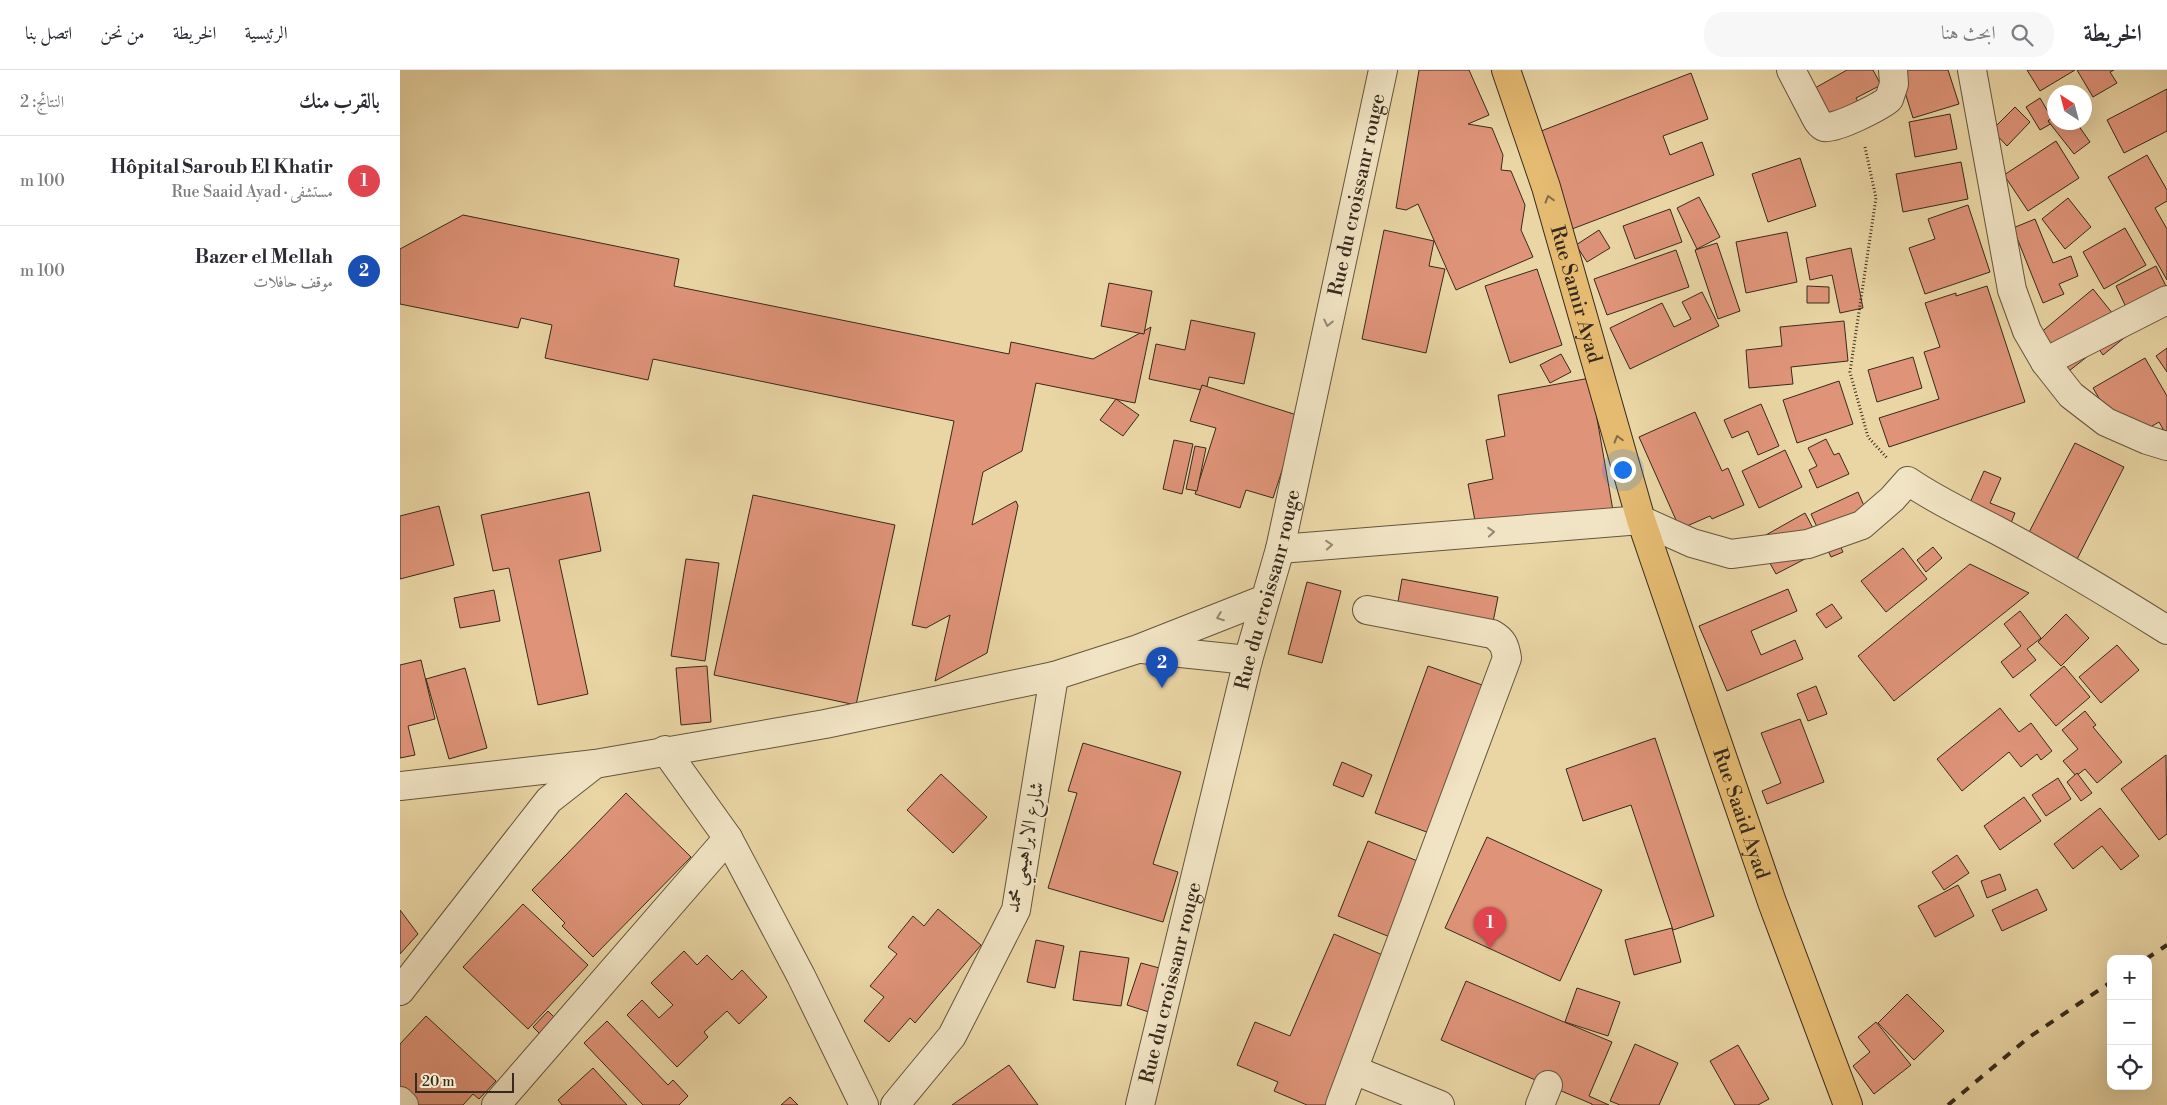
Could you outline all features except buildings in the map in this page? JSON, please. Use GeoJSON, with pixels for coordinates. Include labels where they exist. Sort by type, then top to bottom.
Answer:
{"type":"FeatureCollection","features":[{"type":"Feature","properties":{"kind":"main road","name":"Rue Samir Ayad"},"geometry":{"type":"LineString","coordinates":[[1506,70],[1546,187],[1642,520]]}},
{"type":"Feature","properties":{"kind":"main road","name":"Rue Saaid Ayad"},"geometry":{"type":"LineString","coordinates":[[1642,520],[1772,902],[1848,1105]]}},
{"type":"Feature","properties":{"kind":"street","name":"Rue du croissanr rouge"},"geometry":{"type":"LineString","coordinates":[[1140,1105],[1248,660],[1280,549],[1382,70]]}},
{"type":"Feature","properties":{"kind":"street"},"geometry":{"type":"LineString","coordinates":[[1791,70],[1820,124],[1829,127],[1859,117],[1889,99],[1894,84],[1893,70]]}},
{"type":"Feature","properties":{"kind":"street"},"geometry":{"type":"LineString","coordinates":[[1972,70],[2012,290],[2027,332],[2045,362],[2071,395],[2106,422],[2147,440],[2167,446]]}},
{"type":"Feature","properties":{"kind":"street"},"geometry":{"type":"LineString","coordinates":[[2045,362],[2167,300]]}},
{"type":"Feature","properties":{"kind":"street"},"geometry":{"type":"LineString","coordinates":[[1280,549],[1642,520],[1692,543],[1731,554],[1808,544],[1862,525],[1892,499],[1908,481],[1928,495],[2003,533],[2113,596],[2167,630]]}},
{"type":"Feature","properties":{"kind":"street"},"geometry":{"type":"LineString","coordinates":[[400,786],[595,764],[666,750],[824,724],[1054,676],[1138,649],[1266,599]]}},
{"type":"Feature","properties":{"kind":"street"},"geometry":{"type":"LineString","coordinates":[[1340,1105],[1507,658],[1506,647],[1501,638],[1492,634],[1367,610]]}},
{"type":"Feature","properties":{"kind":"street"},"geometry":{"type":"LineString","coordinates":[[1138,649],[1248,660]]}},
{"type":"Feature","properties":{"kind":"street","name":"شارع الابراهيمي محمد"},"geometry":{"type":"LineString","coordinates":[[895,1105],[952,1036],[1016,910],[1054,676]]}},
{"type":"Feature","properties":{"kind":"street"},"geometry":{"type":"LineString","coordinates":[[666,750],[728,838],[800,976],[864,1105]]}},
{"type":"Feature","properties":{"kind":"street"},"geometry":{"type":"LineString","coordinates":[[400,991],[549,800],[595,764]]}},
{"type":"Feature","properties":{"kind":"street"},"geometry":{"type":"LineString","coordinates":[[496,1105],[728,838]]}},
{"type":"Feature","properties":{"kind":"street"},"geometry":{"type":"LineString","coordinates":[[1354,1070],[1440,1105]]}},
{"type":"Feature","properties":{"kind":"street"},"geometry":{"type":"LineString","coordinates":[[400,1100],[404,1105]]}},
{"type":"Feature","properties":{"kind":"path"},"geometry":{"type":"LineString","coordinates":[[1859,117],[1876,198],[1850,372],[1868,437],[1908,481]]}},
{"type":"Feature","properties":{"kind":"railway"},"geometry":{"type":"LineString","coordinates":[[2152,955],[2167,945]]}},
{"type":"Feature","properties":{"kind":"railway"},"geometry":{"type":"LineString","coordinates":[[1948,1105],[2028,1038],[2107,985]]}},
{"type":"Feature","properties":{"kind":"place","name":"Bazer el Mellah"},"geometry":{"type":"Point","coordinates":[1162,688]}},
{"type":"Feature","properties":{"kind":"place","name":"Hôpital Saroub El Khatir"},"geometry":{"type":"Point","coordinates":[1490,948]}}]}
